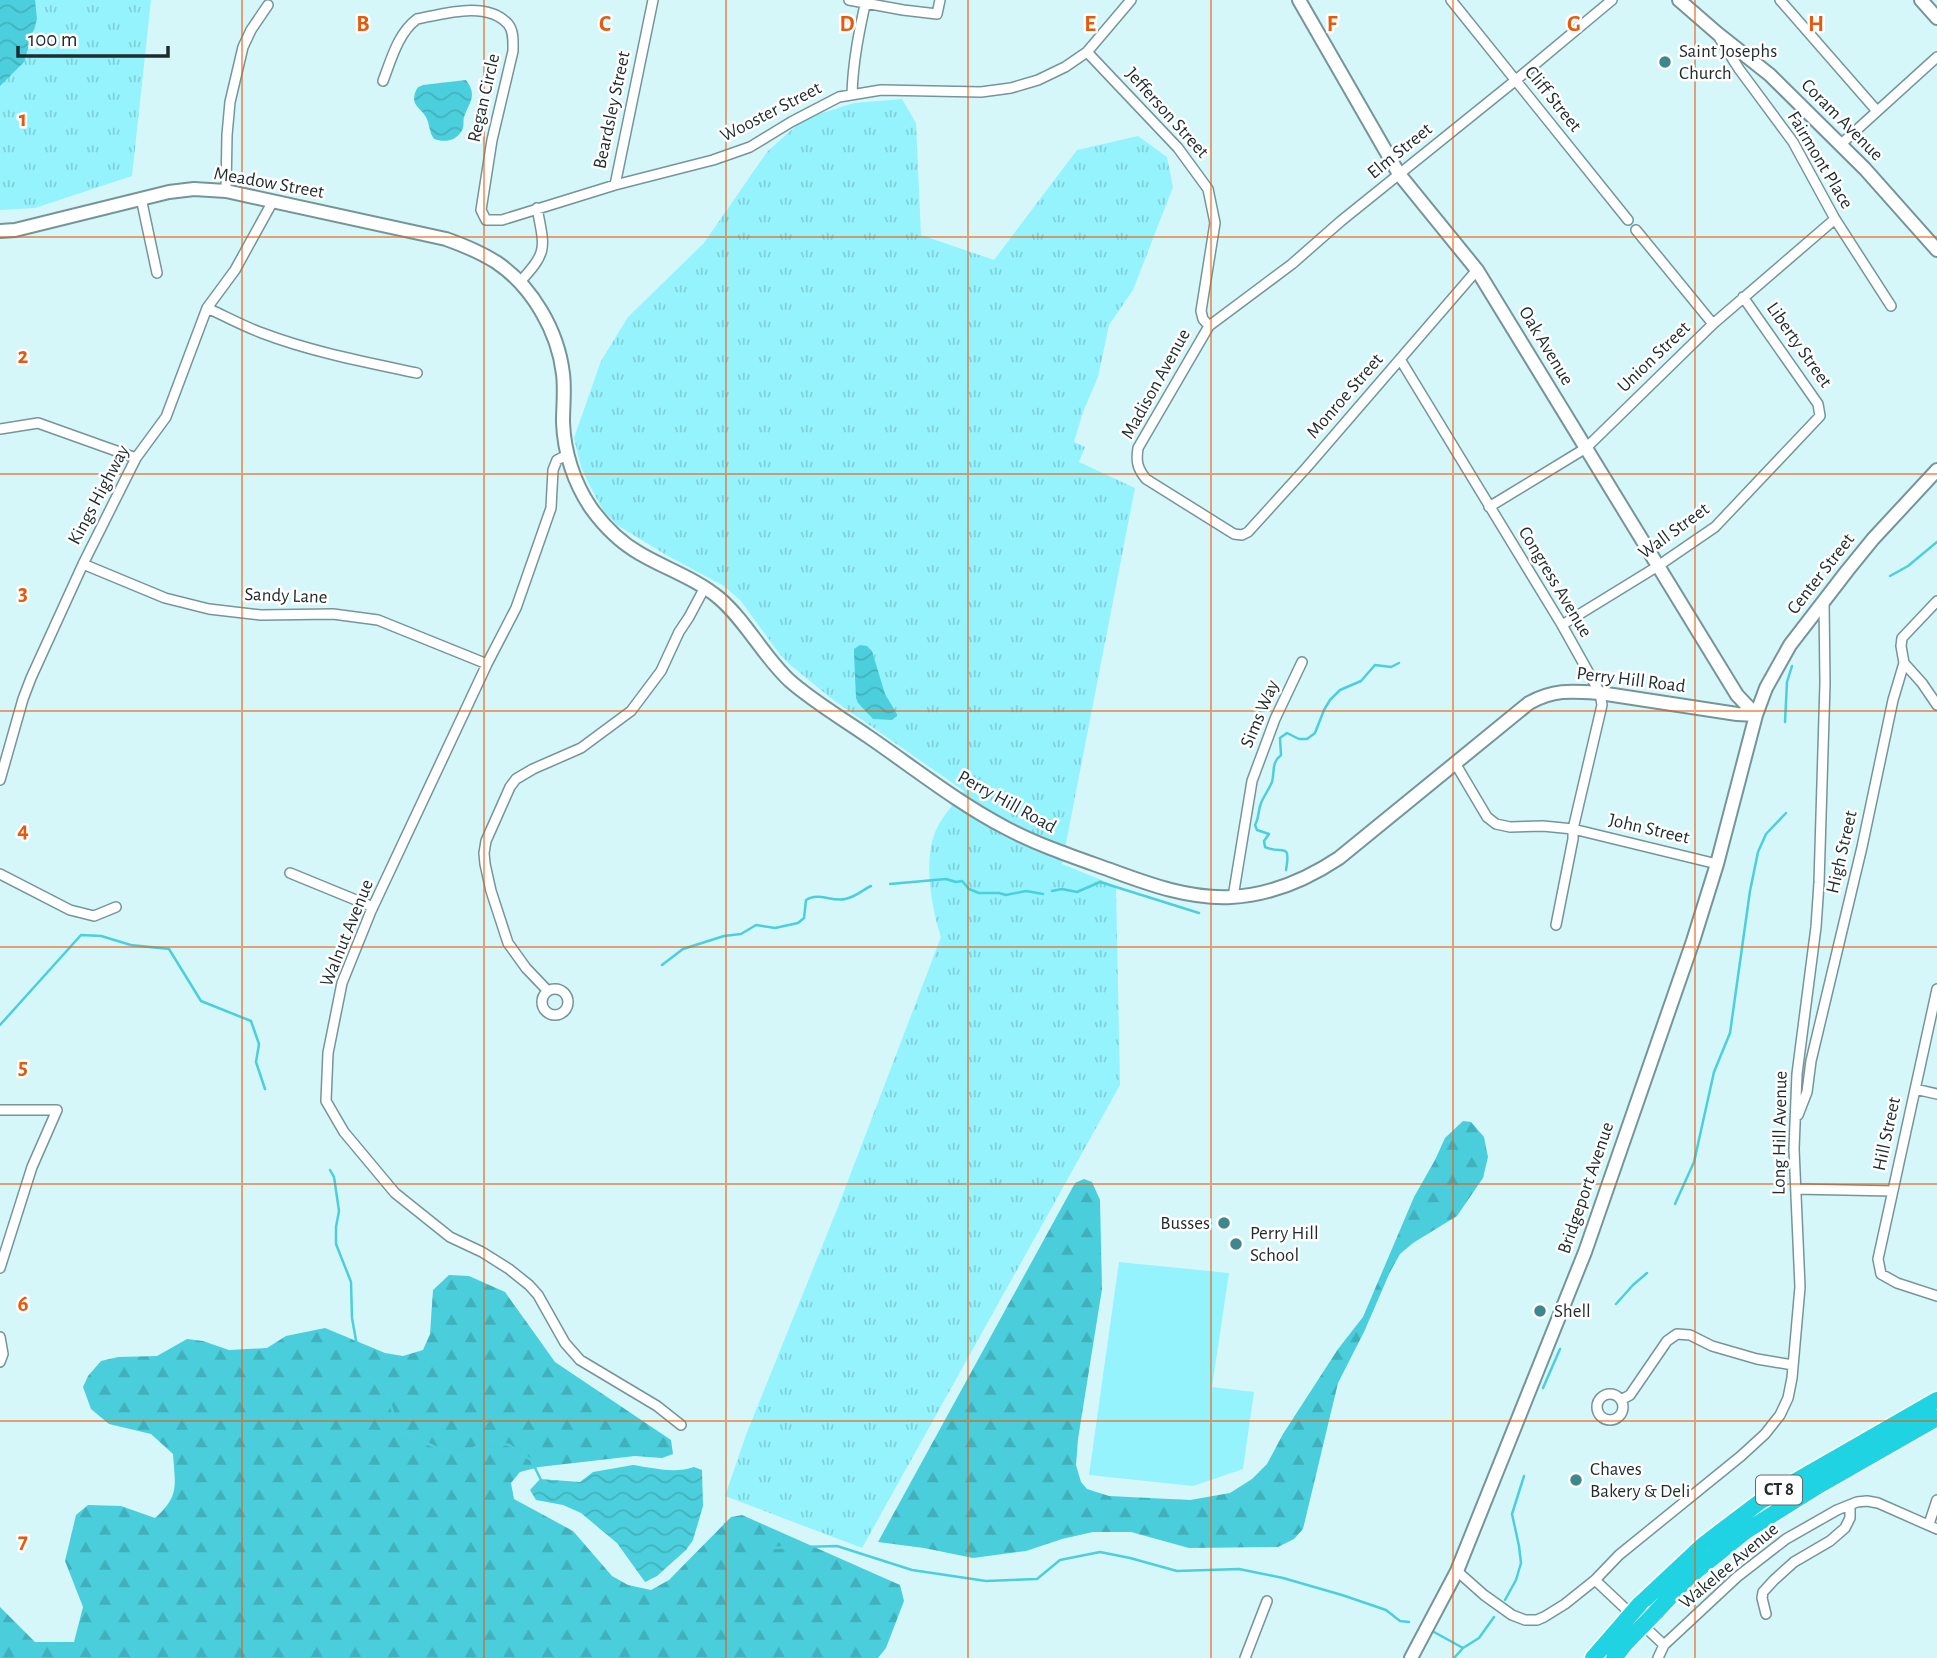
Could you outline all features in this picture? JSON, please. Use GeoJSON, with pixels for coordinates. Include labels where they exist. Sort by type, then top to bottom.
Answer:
{"type":"FeatureCollection","features":[{"type":"Feature","properties":{"kind":"highway","name":"CT 8"},"geometry":{"type":"LineString","coordinates":[[1614,1658],[1619,1640],[1639,1605],[1703,1545],[1761,1501],[1937,1399]]}},
{"type":"Feature","properties":{"kind":"highway","name":"CT 8"},"geometry":{"type":"LineString","coordinates":[[1593,1658],[1656,1612],[1690,1576],[1746,1531],[1937,1418]]}},
{"type":"Feature","properties":{"kind":"street","name":"Beardsley Street"},"geometry":{"type":"LineString","coordinates":[[615,186],[653,0]]}},
{"type":"Feature","properties":{"kind":"street"},"geometry":{"type":"LineString","coordinates":[[849,0],[937,14],[940,0]]}},
{"type":"Feature","properties":{"kind":"street","name":"Wooster Street"},"geometry":{"type":"LineString","coordinates":[[486,220],[502,220],[713,160],[750,147],[839,97],[881,90],[981,92],[1011,88],[1038,80],[1087,52],[1131,0]]}},
{"type":"Feature","properties":{"kind":"street","name":"Oak Avenue"},"geometry":{"type":"LineString","coordinates":[[1299,0],[1399,174],[1477,270],[1737,695],[1756,715]]}},
{"type":"Feature","properties":{"kind":"street","name":"Cliff Street"},"geometry":{"type":"LineString","coordinates":[[1451,0],[1628,220]]}},
{"type":"Feature","properties":{"kind":"street","name":"Elm Street"},"geometry":{"type":"LineString","coordinates":[[1209,326],[1292,264],[1612,0]]}},
{"type":"Feature","properties":{"kind":"street","name":"Coram Avenue"},"geometry":{"type":"LineString","coordinates":[[1679,0],[1770,75],[1893,200],[1937,250]]}},
{"type":"Feature","properties":{"kind":"street"},"geometry":{"type":"LineString","coordinates":[[1780,0],[1877,111]]}},
{"type":"Feature","properties":{"kind":"street"},"geometry":{"type":"LineString","coordinates":[[1921,0],[1937,18]]}},
{"type":"Feature","properties":{"kind":"street"},"geometry":{"type":"LineString","coordinates":[[852,94],[852,66],[866,2]]}},
{"type":"Feature","properties":{"kind":"street"},"geometry":{"type":"LineString","coordinates":[[226,191],[230,102],[243,47],[268,5]]}},
{"type":"Feature","properties":{"kind":"street","name":"Regan Circle"},"geometry":{"type":"LineString","coordinates":[[383,82],[401,36],[409,24],[417,19],[480,11],[493,14],[509,25],[513,51],[490,152],[481,210],[486,220]]}},
{"type":"Feature","properties":{"kind":"street","name":"Fairmont Place"},"geometry":{"type":"LineString","coordinates":[[1717,33],[1739,69],[1793,142],[1835,219],[1891,306]]}},
{"type":"Feature","properties":{"kind":"street","name":"Jefferson Street"},"geometry":{"type":"LineString","coordinates":[[1087,52],[1178,148],[1208,189],[1215,223],[1201,311],[1209,326]]}},
{"type":"Feature","properties":{"kind":"street"},"geometry":{"type":"LineString","coordinates":[[1840,145],[1937,57]]}},
{"type":"Feature","properties":{"kind":"street","name":"Meadow Street"},"geometry":{"type":"LineString","coordinates":[[0,231],[15,230],[169,192],[226,191],[446,239],[496,262],[519,283]]}},
{"type":"Feature","properties":{"kind":"street"},"geometry":{"type":"LineString","coordinates":[[141,198],[157,273]]}},
{"type":"Feature","properties":{"kind":"street","name":"Kings Highway"},"geometry":{"type":"LineString","coordinates":[[0,780],[31,678],[83,564],[136,458],[166,417],[207,308],[235,270],[273,201]]}},
{"type":"Feature","properties":{"kind":"street"},"geometry":{"type":"LineString","coordinates":[[519,283],[538,261],[544,243],[537,208]]}},
{"type":"Feature","properties":{"kind":"street","name":"Union Street"},"geometry":{"type":"LineString","coordinates":[[1489,507],[1586,448],[1713,324],[1835,219]]}},
{"type":"Feature","properties":{"kind":"street"},"geometry":{"type":"LineString","coordinates":[[1636,230],[1713,324]]}},
{"type":"Feature","properties":{"kind":"street","name":"Monroe Street"},"geometry":{"type":"LineString","coordinates":[[1234,534],[1242,535],[1248,532],[1477,270]]}},
{"type":"Feature","properties":{"kind":"street","name":"Perry Hill Road"},"geometry":{"type":"LineString","coordinates":[[519,283],[542,314],[556,343],[563,374],[563,423],[567,455],[582,494],[612,532],[640,554],[705,587],[732,611],[779,670],[802,691],[951,794],[993,821],[1040,844],[1159,888],[1189,895],[1233,897],[1283,887],[1320,871],[1529,703],[1561,691],[1600,693],[1756,715]]}},
{"type":"Feature","properties":{"kind":"street","name":"Liberty Street"},"geometry":{"type":"LineString","coordinates":[[1743,297],[1818,404],[1820,416]]}},
{"type":"Feature","properties":{"kind":"street"},"geometry":{"type":"LineString","coordinates":[[207,308],[261,333],[319,351],[416,373]]}},
{"type":"Feature","properties":{"kind":"street","name":"Madison Avenue"},"geometry":{"type":"LineString","coordinates":[[1209,326],[1139,448],[1136,458],[1138,470],[1146,479],[1234,534]]}},
{"type":"Feature","properties":{"kind":"street","name":"Congress Avenue"},"geometry":{"type":"LineString","coordinates":[[1401,359],[1562,625],[1600,693]]}},
{"type":"Feature","properties":{"kind":"street","name":"Wall Street"},"geometry":{"type":"LineString","coordinates":[[1562,625],[1715,527],[1820,416]]}},
{"type":"Feature","properties":{"kind":"street"},"geometry":{"type":"LineString","coordinates":[[0,429],[38,423],[136,458]]}},
{"type":"Feature","properties":{"kind":"street","name":"Walnut Avenue"},"geometry":{"type":"LineString","coordinates":[[567,455],[557,460],[554,465],[551,508],[516,608],[373,907],[342,983],[328,1052],[326,1101],[344,1132],[395,1193],[450,1237],[482,1252],[529,1285],[538,1295],[565,1343],[580,1360],[657,1406],[681,1425]]}},
{"type":"Feature","properties":{"kind":"street","name":"Center Street"},"geometry":{"type":"LineString","coordinates":[[1756,715],[1766,688],[1783,656],[1847,570],[1937,470]]}},
{"type":"Feature","properties":{"kind":"street","name":"Sandy Lane"},"geometry":{"type":"LineString","coordinates":[[83,564],[165,598],[209,609],[261,615],[333,614],[378,620],[487,664]]}},
{"type":"Feature","properties":{"kind":"street"},"geometry":{"type":"LineString","coordinates":[[548,991],[526,968],[508,943],[485,864],[486,841],[516,779],[581,748],[631,711],[661,671],[679,632],[705,587]]}},
{"type":"Feature","properties":{"kind":"street","name":"High Street"},"geometry":{"type":"LineString","coordinates":[[1794,1123],[1807,1092],[1811,1060],[1862,847],[1893,700],[1904,663],[1902,638],[1937,601]]}},
{"type":"Feature","properties":{"kind":"street","name":"Long Hill Avenue"},"geometry":{"type":"LineString","coordinates":[[1457,1571],[1511,1615],[1525,1620],[1537,1619],[1559,1608],[1595,1580],[1619,1555],[1741,1457],[1780,1415],[1787,1398],[1793,1365],[1800,1287],[1794,1123],[1797,1074],[1819,883],[1825,683],[1824,602]]}},
{"type":"Feature","properties":{"kind":"street","name":"Sims Way"},"geometry":{"type":"LineString","coordinates":[[1233,897],[1252,781],[1275,719],[1302,662]]}},
{"type":"Feature","properties":{"kind":"street"},"geometry":{"type":"LineString","coordinates":[[1904,663],[1937,705]]}},
{"type":"Feature","properties":{"kind":"street"},"geometry":{"type":"LineString","coordinates":[[1556,925],[1573,829],[1602,705],[1600,693]]}},
{"type":"Feature","properties":{"kind":"street","name":"Bridgeport Avenue"},"geometry":{"type":"LineString","coordinates":[[1411,1658],[1457,1571],[1585,1252],[1693,941],[1717,864],[1756,715]]}},
{"type":"Feature","properties":{"kind":"street","name":"John Street"},"geometry":{"type":"LineString","coordinates":[[1455,763],[1487,817],[1496,824],[1573,829],[1717,864]]}},
{"type":"Feature","properties":{"kind":"street"},"geometry":{"type":"LineString","coordinates":[[290,873],[373,907]]}},
{"type":"Feature","properties":{"kind":"street"},"geometry":{"type":"LineString","coordinates":[[0,874],[70,909],[94,916],[116,907]]}},
{"type":"Feature","properties":{"kind":"street","name":"Hill Street"},"geometry":{"type":"LineString","coordinates":[[1796,1189],[1894,1191],[1937,989]]}},
{"type":"Feature","properties":{"kind":"street"},"geometry":{"type":"LineString","coordinates":[[1915,1089],[1937,1094]]}},
{"type":"Feature","properties":{"kind":"street"},"geometry":{"type":"LineString","coordinates":[[0,1110],[57,1110],[32,1167],[0,1268]]}},
{"type":"Feature","properties":{"kind":"street"},"geometry":{"type":"LineString","coordinates":[[1894,1191],[1878,1259],[1881,1274],[1897,1283],[1937,1296]]}},
{"type":"Feature","properties":{"kind":"street"},"geometry":{"type":"LineString","coordinates":[[1621,1400],[1630,1395],[1667,1341],[1677,1334],[1690,1335],[1712,1346],[1756,1359],[1793,1365]]}},
{"type":"Feature","properties":{"kind":"street"},"geometry":{"type":"LineString","coordinates":[[0,1337],[3,1354],[0,1362]]}},
{"type":"Feature","properties":{"kind":"street"},"geometry":{"type":"LineString","coordinates":[[1933,1527],[1937,1500]]}},
{"type":"Feature","properties":{"kind":"street","name":"Wakelee Avenue"},"geometry":{"type":"LineString","coordinates":[[1664,1646],[1737,1577],[1786,1539],[1837,1510],[1867,1501],[1878,1503],[1933,1527]]}},
{"type":"Feature","properties":{"kind":"street"},"geometry":{"type":"LineString","coordinates":[[1766,1614],[1763,1592],[1803,1556],[1830,1541],[1844,1528],[1850,1518],[1850,1505]]}},
{"type":"Feature","properties":{"kind":"street"},"geometry":{"type":"LineString","coordinates":[[1595,1580],[1664,1646],[1658,1658]]}},
{"type":"Feature","properties":{"kind":"street"},"geometry":{"type":"LineString","coordinates":[[1245,1658],[1267,1601]]}},
{"type":"Feature","properties":{"kind":"green space"},"geometry":{"type":"Polygon","coordinates":[[[0,0],[151,0],[132,176],[35,208],[0,210],[0,0]]]}},
{"type":"Feature","properties":{"kind":"green space"},"geometry":{"type":"Polygon","coordinates":[[[902,99],[916,123],[921,235],[994,260],[1077,150],[1138,136],[1167,157],[1173,187],[1133,290],[1109,325],[1098,377],[1074,442],[1085,447],[1079,462],[1135,488],[1062,864],[1116,886],[1120,1085],[862,1548],[725,1496],[746,1435],[838,1207],[941,937],[931,896],[930,851],[938,826],[964,791],[832,699],[788,663],[741,601],[724,586],[617,525],[603,510],[589,484],[581,467],[574,438],[601,361],[628,317],[704,243],[767,152],[799,123],[819,114],[854,103],[902,99]]]}},
{"type":"Feature","properties":{"kind":"green space"},"geometry":{"type":"Polygon","coordinates":[[[1463,1121],[1471,1122],[1484,1137],[1488,1157],[1483,1178],[1457,1216],[1413,1243],[1400,1254],[1390,1272],[1338,1383],[1303,1529],[1294,1539],[1278,1547],[1189,1548],[1131,1532],[1093,1532],[1026,1551],[973,1558],[878,1542],[1075,1183],[1084,1179],[1092,1182],[1100,1200],[1102,1289],[1078,1439],[1076,1465],[1081,1482],[1087,1489],[1109,1496],[1190,1500],[1230,1493],[1252,1479],[1267,1464],[1283,1434],[1338,1349],[1363,1317],[1414,1197],[1445,1138],[1463,1121]]]}},
{"type":"Feature","properties":{"kind":"green space"},"geometry":{"type":"Polygon","coordinates":[[[1119,1262],[1229,1273],[1212,1387],[1254,1392],[1243,1469],[1193,1486],[1089,1475],[1119,1262]]]}},
{"type":"Feature","properties":{"kind":"green space"},"geometry":{"type":"Polygon","coordinates":[[[449,1275],[469,1276],[505,1292],[555,1362],[671,1440],[673,1454],[662,1458],[635,1456],[539,1467],[520,1472],[511,1483],[514,1499],[573,1531],[612,1576],[628,1585],[651,1590],[669,1580],[731,1517],[742,1515],[900,1585],[904,1601],[886,1648],[878,1658],[0,1658],[0,1607],[35,1642],[74,1642],[83,1607],[65,1561],[76,1515],[88,1505],[121,1506],[155,1518],[172,1496],[175,1482],[173,1454],[151,1434],[109,1424],[91,1409],[83,1387],[88,1376],[101,1361],[118,1357],[157,1356],[187,1339],[203,1341],[229,1350],[267,1348],[286,1336],[325,1328],[385,1353],[403,1356],[423,1350],[430,1334],[433,1290],[449,1275]]]}},
{"type":"Feature","properties":{"kind":"water"},"geometry":{"type":"Polygon","coordinates":[[[0,0],[35,0],[37,19],[24,62],[0,86],[0,0]]]}},
{"type":"Feature","properties":{"kind":"water"},"geometry":{"type":"Polygon","coordinates":[[[466,80],[472,95],[461,132],[451,140],[434,139],[426,117],[414,101],[417,89],[423,85],[466,80]]]}},
{"type":"Feature","properties":{"kind":"water"},"geometry":{"type":"Polygon","coordinates":[[[860,645],[867,646],[872,651],[885,694],[897,714],[892,720],[873,719],[858,703],[854,649],[860,645]]]}},
{"type":"Feature","properties":{"kind":"water"},"geometry":{"type":"Polygon","coordinates":[[[633,1465],[664,1470],[694,1467],[702,1470],[703,1506],[693,1540],[686,1550],[657,1576],[645,1582],[617,1543],[581,1513],[563,1505],[536,1500],[530,1490],[540,1479],[580,1482],[593,1472],[633,1465]]]}},
{"type":"Feature","properties":{"kind":"waterway"},"geometry":{"type":"LineString","coordinates":[[1890,576],[1908,566],[1937,542]]}},
{"type":"Feature","properties":{"kind":"waterway"},"geometry":{"type":"LineString","coordinates":[[1286,870],[1286,852],[1265,847],[1264,841],[1269,834],[1257,830],[1255,825],[1261,803],[1272,782],[1275,764],[1281,755],[1280,738],[1287,733],[1299,739],[1307,739],[1315,733],[1324,710],[1340,690],[1361,681],[1375,665],[1391,667],[1399,663]]}},
{"type":"Feature","properties":{"kind":"waterway"},"geometry":{"type":"LineString","coordinates":[[1785,722],[1787,682],[1792,666]]}},
{"type":"Feature","properties":{"kind":"waterway"},"geometry":{"type":"LineString","coordinates":[[1675,1204],[1694,1162],[1714,1072],[1730,1033],[1758,852],[1766,834],[1786,813]]}},
{"type":"Feature","properties":{"kind":"waterway"},"geometry":{"type":"LineString","coordinates":[[890,884],[946,879],[962,881],[969,889],[979,893],[1006,895],[1026,891],[1043,894]]}},
{"type":"Feature","properties":{"kind":"waterway"},"geometry":{"type":"LineString","coordinates":[[1052,891],[1062,889],[1077,892],[1100,882],[1199,913]]}},
{"type":"Feature","properties":{"kind":"waterway"},"geometry":{"type":"LineString","coordinates":[[662,965],[683,949],[724,936],[741,934],[756,925],[775,928],[798,923],[804,918],[806,900],[811,898],[845,899],[871,886]]}},
{"type":"Feature","properties":{"kind":"waterway"},"geometry":{"type":"LineString","coordinates":[[0,1025],[81,935],[101,936],[131,945],[169,949],[201,1001],[251,1021],[259,1044],[256,1062],[265,1089]]}},
{"type":"Feature","properties":{"kind":"waterway"},"geometry":{"type":"LineString","coordinates":[[330,1170],[334,1177],[339,1211],[336,1244],[351,1282],[352,1318],[357,1346],[369,1376],[388,1395],[398,1430],[460,1455],[487,1441],[509,1445],[531,1460],[542,1482]]}},
{"type":"Feature","properties":{"kind":"waterway"},"geometry":{"type":"LineString","coordinates":[[1616,1304],[1647,1273]]}},
{"type":"Feature","properties":{"kind":"waterway"},"geometry":{"type":"LineString","coordinates":[[1543,1388],[1560,1349]]}},
{"type":"Feature","properties":{"kind":"waterway"},"geometry":{"type":"LineString","coordinates":[[1505,1600],[1516,1580],[1521,1563],[1512,1514],[1524,1476]]}},
{"type":"Feature","properties":{"kind":"waterway"},"geometry":{"type":"LineString","coordinates":[[725,1524],[743,1537],[769,1548],[837,1546],[912,1570],[986,1581],[1037,1579],[1060,1560],[1100,1552],[1177,1571],[1239,1569],[1342,1595],[1386,1610],[1400,1621],[1409,1622]]}},
{"type":"Feature","properties":{"kind":"waterway"},"geometry":{"type":"LineString","coordinates":[[1454,1658],[1463,1648],[1479,1638],[1494,1617]]}},
{"type":"Feature","properties":{"kind":"waterway"},"geometry":{"type":"LineString","coordinates":[[1434,1632],[1463,1648]]}},
{"type":"Feature","properties":{"kind":"place","name":"Saint Josephs Church"},"geometry":{"type":"Point","coordinates":[1665,62]}},
{"type":"Feature","properties":{"kind":"place","name":"Busses"},"geometry":{"type":"Point","coordinates":[1224,1223]}},
{"type":"Feature","properties":{"kind":"place","name":"Perry Hill School"},"geometry":{"type":"Point","coordinates":[1236,1244]}},
{"type":"Feature","properties":{"kind":"place","name":"Shell"},"geometry":{"type":"Point","coordinates":[1540,1311]}},
{"type":"Feature","properties":{"kind":"place","name":"Chaves Bakery & Deli"},"geometry":{"type":"Point","coordinates":[1576,1480]}}]}
